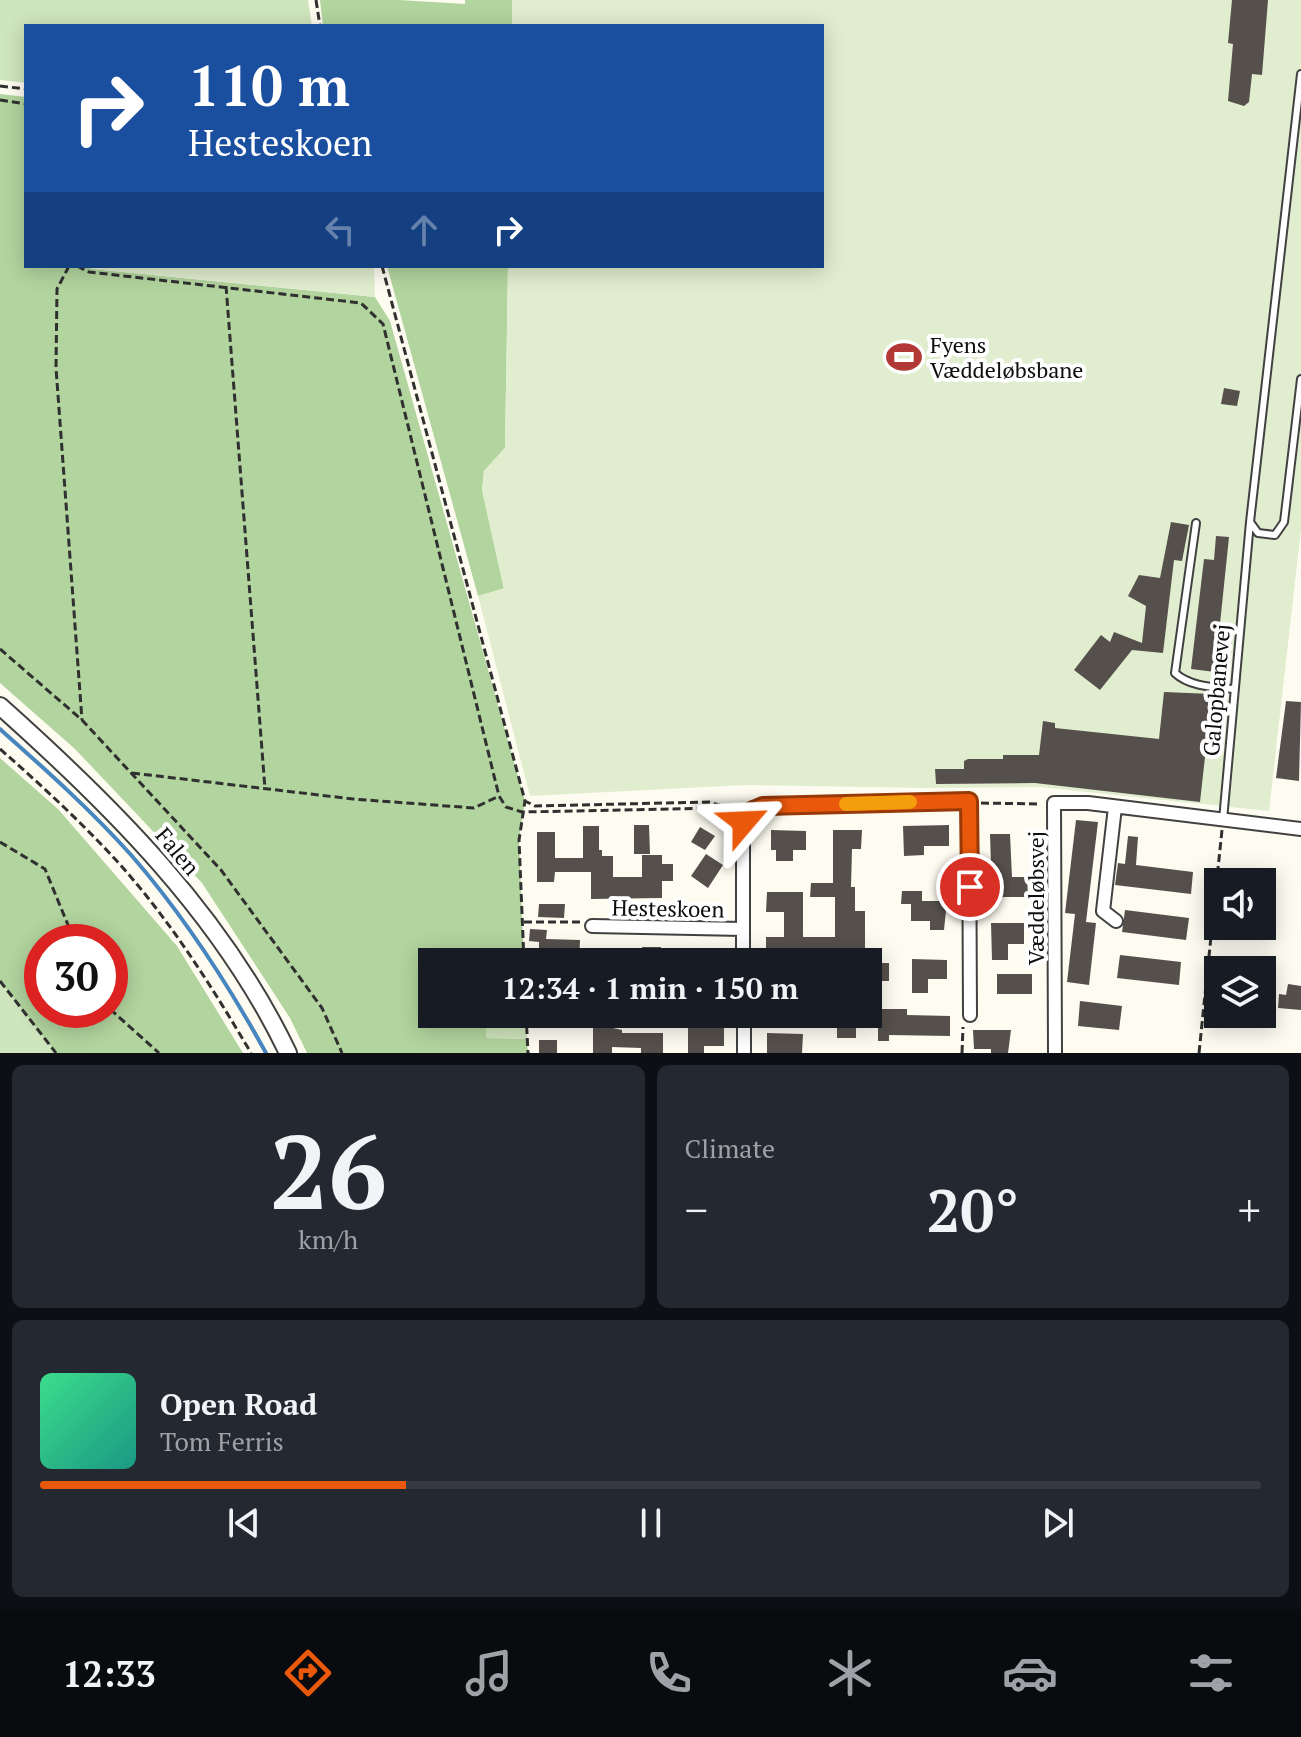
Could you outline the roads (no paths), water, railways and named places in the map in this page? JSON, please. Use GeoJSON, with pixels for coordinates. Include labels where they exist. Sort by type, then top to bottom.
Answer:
{"type":"FeatureCollection","features":[{"type":"Feature","properties":{"kind":"street","name":"Falen"},"geometry":{"type":"LineString","coordinates":[[0,706],[77,775],[142,842],[196,908],[242,975],[288,1053]]}},
{"type":"Feature","properties":{"kind":"street","name":"Hesteskoen"},"geometry":{"type":"LineString","coordinates":[[743,948],[743,832],[747,813],[763,806],[969,801],[970,1015]]}},
{"type":"Feature","properties":{"kind":"street","name":"Væddeløbsvej"},"geometry":{"type":"LineString","coordinates":[[1055,1053],[1054,803],[1115,807],[1301,829]]}},
{"type":"Feature","properties":{"kind":"street"},"geometry":{"type":"LineString","coordinates":[[1115,807],[1103,911],[1116,921]]}},
{"type":"Feature","properties":{"kind":"street","name":"Hesteskoen"},"geometry":{"type":"LineString","coordinates":[[592,926],[743,929]]}},
{"type":"Feature","properties":{"kind":"street"},"geometry":{"type":"LineString","coordinates":[[744,1028],[744,1053]]}},
{"type":"Feature","properties":{"kind":"lane","name":"Galopbanevej"},"geometry":{"type":"LineString","coordinates":[[1223,820],[1244,563],[1301,74]]}},
{"type":"Feature","properties":{"kind":"lane"},"geometry":{"type":"LineString","coordinates":[[1250,522],[1258,533],[1275,535],[1284,522],[1301,379]]}},
{"type":"Feature","properties":{"kind":"lane"},"geometry":{"type":"LineString","coordinates":[[1196,523],[1175,673],[1182,680],[1234,689]]}},
{"type":"Feature","properties":{"kind":"waterway"},"geometry":{"type":"LineString","coordinates":[[0,729],[84,806],[170,902],[204,951],[266,1053]]}},
{"type":"Feature","properties":{"kind":"place","name":"Fyens Væddeløbsbane"},"geometry":{"type":"Point","coordinates":[904,357]}}]}
